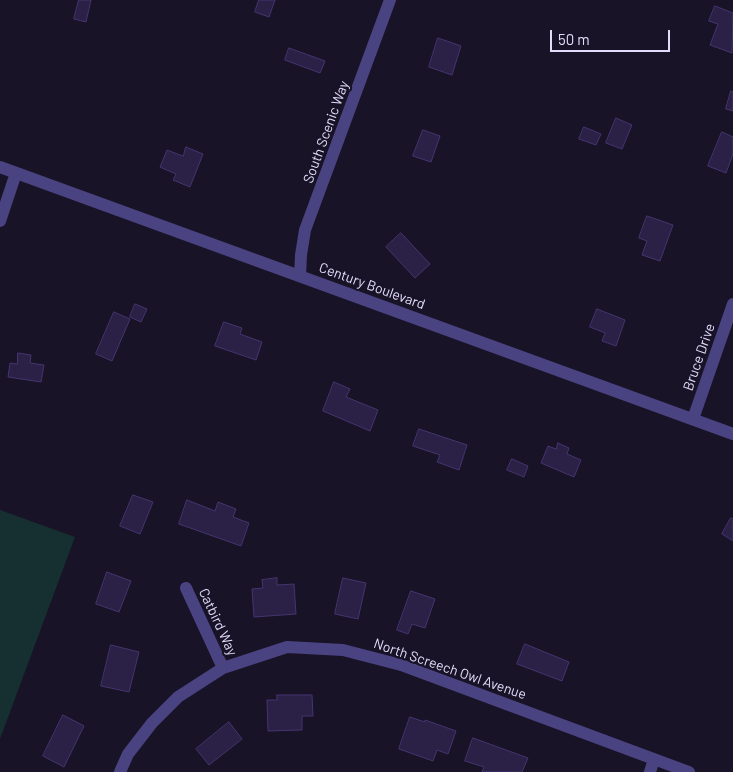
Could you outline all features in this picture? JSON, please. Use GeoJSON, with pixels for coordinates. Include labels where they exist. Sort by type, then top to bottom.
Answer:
{"type":"FeatureCollection","features":[{"type":"Feature","properties":{"kind":"street","name":"South Scenic Way"},"geometry":{"type":"LineString","coordinates":[[300,276],[305,230],[390,0]]}},
{"type":"Feature","properties":{"kind":"street","name":"Century Boulevard"},"geometry":{"type":"LineString","coordinates":[[0,167],[733,434]]}},
{"type":"Feature","properties":{"kind":"street"},"geometry":{"type":"LineString","coordinates":[[0,220],[16,173]]}},
{"type":"Feature","properties":{"kind":"street","name":"Bruce Drive"},"geometry":{"type":"LineString","coordinates":[[693,419],[733,304]]}},
{"type":"Feature","properties":{"kind":"street","name":"Catbird Way"},"geometry":{"type":"LineString","coordinates":[[186,588],[223,668]]}},
{"type":"Feature","properties":{"kind":"street","name":"North Screech Owl Avenue"},"geometry":{"type":"LineString","coordinates":[[120,772],[128,754],[152,723],[178,697],[223,668],[287,647],[343,650],[402,665],[689,772]]}},
{"type":"Feature","properties":{"kind":"street"},"geometry":{"type":"LineString","coordinates":[[650,772],[654,759]]}},
{"type":"Feature","properties":{"kind":"green space"},"geometry":{"type":"Polygon","coordinates":[[[0,510],[75,537],[0,739],[0,510]]]}},
{"type":"Feature","properties":{"kind":"building"},"geometry":{"type":"Polygon","coordinates":[[[79,0],[91,0],[86,22],[74,19],[79,0]]]}},
{"type":"Feature","properties":{"kind":"building"},"geometry":{"type":"Polygon","coordinates":[[[259,0],[275,0],[269,17],[255,12],[259,0]]]}},
{"type":"Feature","properties":{"kind":"building"},"geometry":{"type":"Polygon","coordinates":[[[715,6],[733,13],[732,53],[710,45],[718,24],[709,21],[715,6]]]}},
{"type":"Feature","properties":{"kind":"building"},"geometry":{"type":"Polygon","coordinates":[[[438,38],[461,46],[452,75],[429,67],[438,38]]]}},
{"type":"Feature","properties":{"kind":"building"},"geometry":{"type":"Polygon","coordinates":[[[289,48],[325,61],[320,73],[285,60],[289,48]]]}},
{"type":"Feature","properties":{"kind":"building"},"geometry":{"type":"Polygon","coordinates":[[[731,91],[733,92],[733,111],[726,109],[731,91]]]}},
{"type":"Feature","properties":{"kind":"building"},"geometry":{"type":"Polygon","coordinates":[[[616,118],[632,125],[622,149],[606,143],[616,118]]]}},
{"type":"Feature","properties":{"kind":"building"},"geometry":{"type":"Polygon","coordinates":[[[584,127],[601,134],[596,145],[579,139],[584,127]]]}},
{"type":"Feature","properties":{"kind":"building"},"geometry":{"type":"Polygon","coordinates":[[[423,130],[440,136],[431,162],[413,156],[423,130]]]}},
{"type":"Feature","properties":{"kind":"building"},"geometry":{"type":"Polygon","coordinates":[[[722,132],[733,137],[733,154],[726,173],[708,166],[722,132]]]}},
{"type":"Feature","properties":{"kind":"building"},"geometry":{"type":"Polygon","coordinates":[[[186,147],[203,154],[190,187],[173,180],[176,174],[160,167],[167,150],[183,156],[186,147]]]}},
{"type":"Feature","properties":{"kind":"building"},"geometry":{"type":"Polygon","coordinates":[[[647,216],[673,225],[660,261],[642,255],[647,241],[639,238],[647,216]]]}},
{"type":"Feature","properties":{"kind":"building"},"geometry":{"type":"Polygon","coordinates":[[[401,233],[430,264],[415,278],[386,247],[401,233]]]}},
{"type":"Feature","properties":{"kind":"building"},"geometry":{"type":"Polygon","coordinates":[[[135,304],[147,309],[141,322],[130,317],[135,304]]]}},
{"type":"Feature","properties":{"kind":"building"},"geometry":{"type":"Polygon","coordinates":[[[597,309],[625,320],[616,346],[602,341],[605,333],[590,327],[597,309]]]}},
{"type":"Feature","properties":{"kind":"building"},"geometry":{"type":"Polygon","coordinates":[[[114,312],[130,319],[112,361],[96,354],[114,312]]]}},
{"type":"Feature","properties":{"kind":"building"},"geometry":{"type":"Polygon","coordinates":[[[224,322],[242,328],[240,334],[262,342],[256,360],[215,346],[224,322]]]}},
{"type":"Feature","properties":{"kind":"building"},"geometry":{"type":"Polygon","coordinates":[[[18,353],[31,355],[30,363],[44,365],[41,382],[8,377],[10,363],[17,364],[18,353]]]}},
{"type":"Feature","properties":{"kind":"building"},"geometry":{"type":"Polygon","coordinates":[[[334,382],[350,389],[346,397],[378,410],[370,431],[323,411],[334,382]]]}},
{"type":"Feature","properties":{"kind":"building"},"geometry":{"type":"Polygon","coordinates":[[[419,429],[467,445],[459,470],[437,462],[440,455],[413,446],[419,429]]]}},
{"type":"Feature","properties":{"kind":"building"},"geometry":{"type":"Polygon","coordinates":[[[558,443],[569,448],[567,454],[581,460],[574,477],[541,463],[548,446],[556,449],[558,443]]]}},
{"type":"Feature","properties":{"kind":"building"},"geometry":{"type":"Polygon","coordinates":[[[512,459],[528,466],[524,477],[507,470],[512,459]]]}},
{"type":"Feature","properties":{"kind":"building"},"geometry":{"type":"Polygon","coordinates":[[[133,495],[153,502],[140,534],[120,526],[133,495]]]}},
{"type":"Feature","properties":{"kind":"building"},"geometry":{"type":"Polygon","coordinates":[[[187,500],[215,511],[218,502],[236,509],[233,517],[249,523],[241,546],[179,524],[187,500]]]}},
{"type":"Feature","properties":{"kind":"building"},"geometry":{"type":"Polygon","coordinates":[[[731,518],[733,519],[733,541],[722,534],[731,518]]]}},
{"type":"Feature","properties":{"kind":"building"},"geometry":{"type":"Polygon","coordinates":[[[107,572],[131,581],[119,612],[96,604],[107,572]]]}},
{"type":"Feature","properties":{"kind":"building"},"geometry":{"type":"Polygon","coordinates":[[[277,578],[277,585],[294,584],[296,614],[254,617],[252,589],[263,588],[262,580],[277,578]]]}},
{"type":"Feature","properties":{"kind":"building"},"geometry":{"type":"Polygon","coordinates":[[[343,578],[366,583],[358,619],[335,614],[343,578]]]}},
{"type":"Feature","properties":{"kind":"building"},"geometry":{"type":"Polygon","coordinates":[[[411,591],[435,599],[425,628],[412,624],[408,634],[397,630],[411,591]]]}},
{"type":"Feature","properties":{"kind":"building"},"geometry":{"type":"Polygon","coordinates":[[[525,644],[569,662],[562,681],[517,664],[525,644]]]}},
{"type":"Feature","properties":{"kind":"building"},"geometry":{"type":"Polygon","coordinates":[[[111,645],[139,652],[129,692],[101,686],[111,645]]]}},
{"type":"Feature","properties":{"kind":"building"},"geometry":{"type":"Polygon","coordinates":[[[277,695],[312,695],[313,716],[302,716],[302,730],[268,731],[267,700],[277,700],[277,695]]]}},
{"type":"Feature","properties":{"kind":"building"},"geometry":{"type":"Polygon","coordinates":[[[63,715],[84,726],[64,767],[43,756],[63,715]]]}},
{"type":"Feature","properties":{"kind":"building"},"geometry":{"type":"Polygon","coordinates":[[[410,717],[456,731],[448,754],[437,750],[433,761],[399,749],[410,717]]]}},
{"type":"Feature","properties":{"kind":"building"},"geometry":{"type":"Polygon","coordinates":[[[229,722],[242,739],[209,765],[196,749],[229,722]]]}},
{"type":"Feature","properties":{"kind":"building"},"geometry":{"type":"Polygon","coordinates":[[[473,738],[528,758],[522,772],[482,772],[484,767],[465,761],[473,738]]]}}]}
